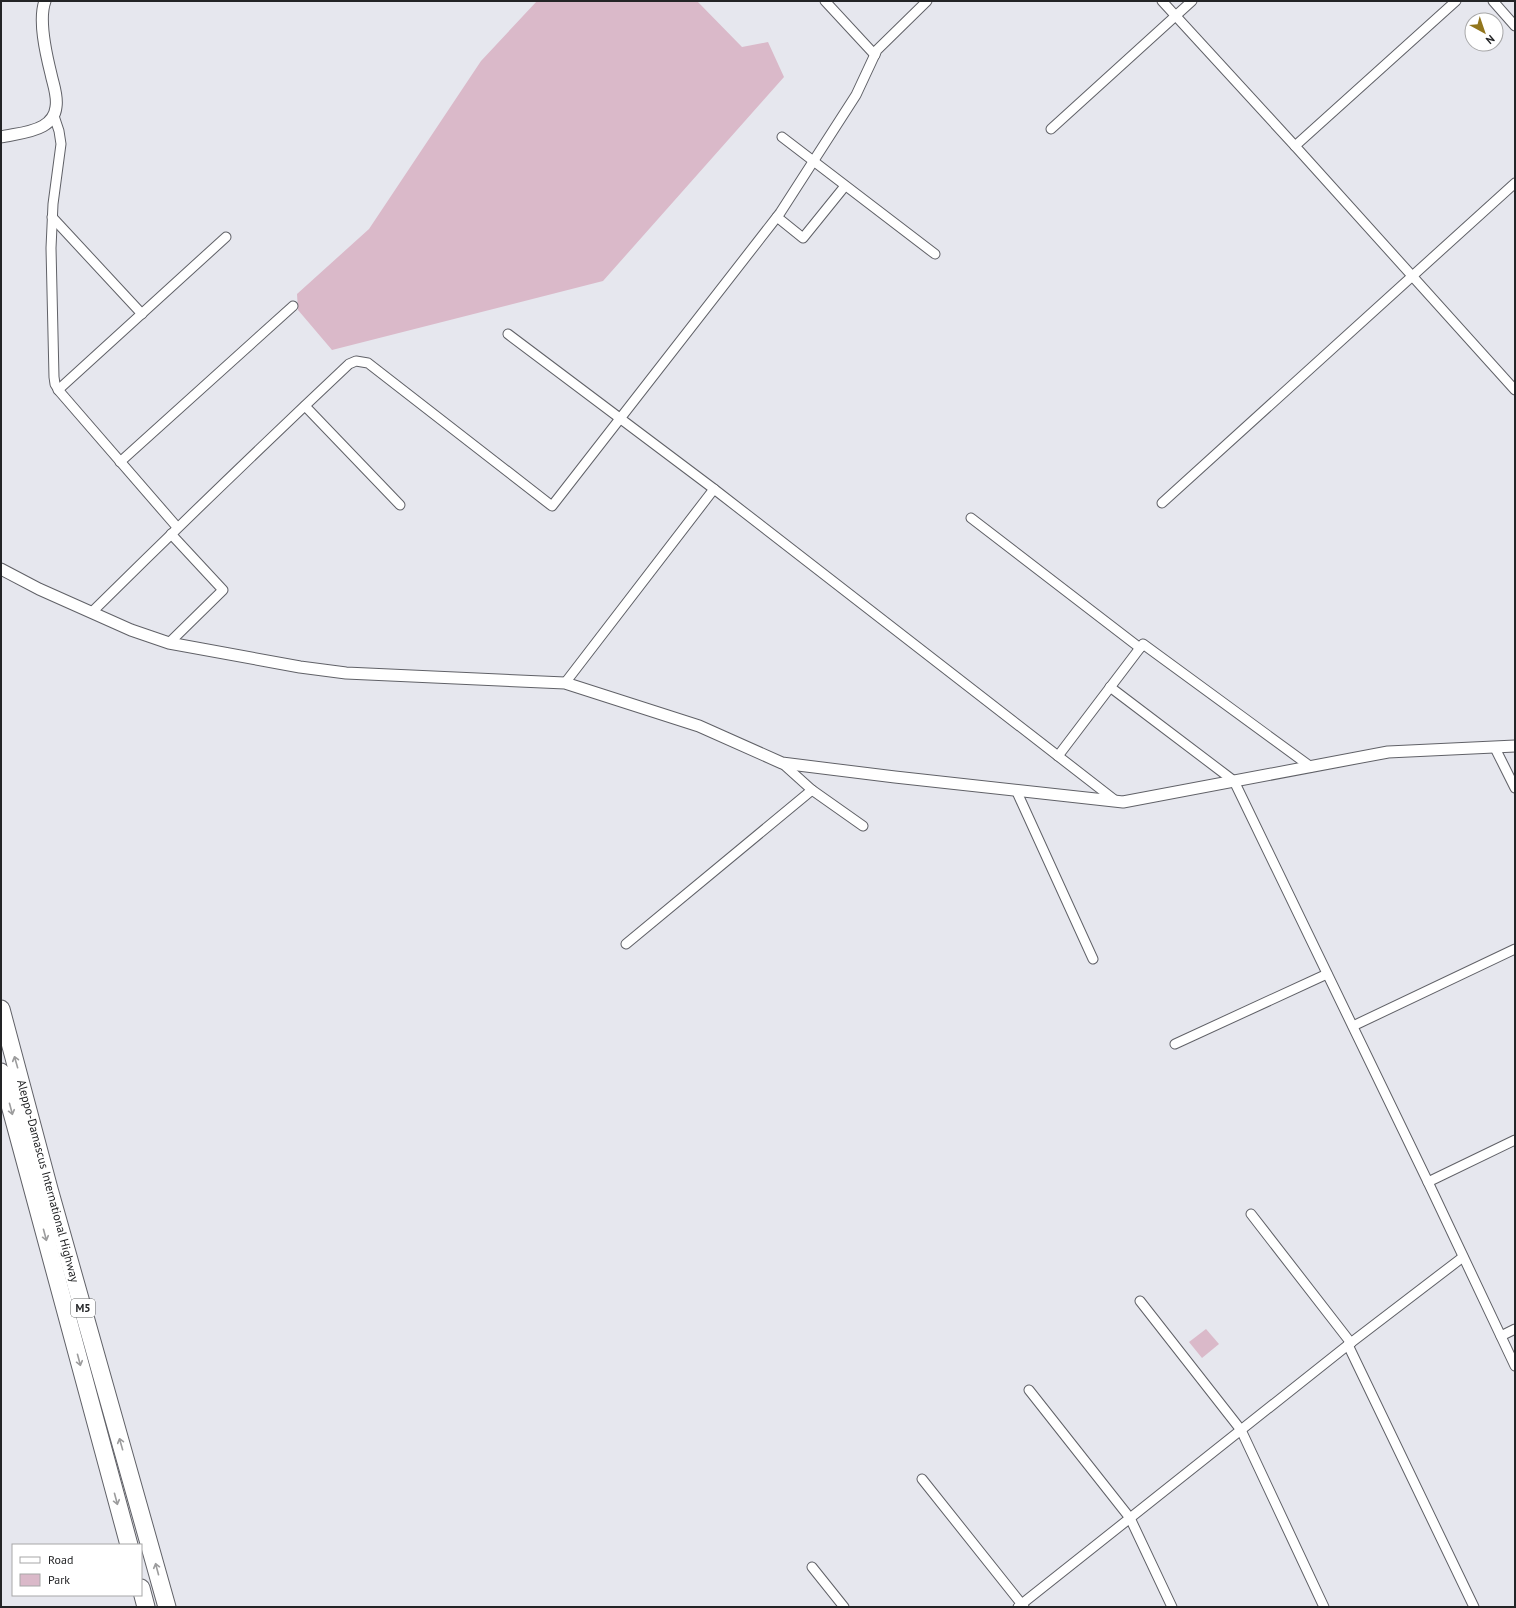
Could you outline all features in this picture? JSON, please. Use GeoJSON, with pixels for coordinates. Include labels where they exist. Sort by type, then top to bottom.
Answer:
{"type":"FeatureCollection","features":[{"type":"Feature","properties":{"kind":"highway","name":"Aleppo-Damascus International Highway"},"geometry":{"type":"LineString","coordinates":[[1,1009],[49,1189],[167,1607]]}},
{"type":"Feature","properties":{"kind":"highway","name":"Aleppo-Damascus International Highway"},"geometry":{"type":"LineString","coordinates":[[1,1072],[129,1544]]}},
{"type":"Feature","properties":{"kind":"highway"},"geometry":{"type":"LineString","coordinates":[[142,1592],[146,1607]]}},
{"type":"Feature","properties":{"kind":"street"},"geometry":{"type":"LineString","coordinates":[[1,137],[43,126],[54,116],[56,99],[43,26],[43,8],[45,1]]}},
{"type":"Feature","properties":{"kind":"street"},"geometry":{"type":"LineString","coordinates":[[825,1],[875,55]]}},
{"type":"Feature","properties":{"kind":"street"},"geometry":{"type":"LineString","coordinates":[[92,612],[174,531],[349,364],[356,361],[368,363],[552,506],[777,217],[856,95],[878,50],[927,1]]}},
{"type":"Feature","properties":{"kind":"street"},"geometry":{"type":"LineString","coordinates":[[1162,1],[1515,390]]}},
{"type":"Feature","properties":{"kind":"street"},"geometry":{"type":"LineString","coordinates":[[1051,129],[1192,1]]}},
{"type":"Feature","properties":{"kind":"street"},"geometry":{"type":"LineString","coordinates":[[1295,146],[1456,1]]}},
{"type":"Feature","properties":{"kind":"street"},"geometry":{"type":"LineString","coordinates":[[1493,1],[1515,26]]}},
{"type":"Feature","properties":{"kind":"street"},"geometry":{"type":"LineString","coordinates":[[54,116],[59,130],[61,144],[53,204],[51,248],[54,377],[58,390],[120,462],[223,590],[169,643]]}},
{"type":"Feature","properties":{"kind":"street"},"geometry":{"type":"LineString","coordinates":[[782,137],[935,254]]}},
{"type":"Feature","properties":{"kind":"street"},"geometry":{"type":"LineString","coordinates":[[1162,503],[1515,183]]}},
{"type":"Feature","properties":{"kind":"street"},"geometry":{"type":"LineString","coordinates":[[777,217],[803,238],[845,186]]}},
{"type":"Feature","properties":{"kind":"street"},"geometry":{"type":"LineString","coordinates":[[52,217],[142,314]]}},
{"type":"Feature","properties":{"kind":"street"},"geometry":{"type":"LineString","coordinates":[[58,390],[226,238]]}},
{"type":"Feature","properties":{"kind":"street"},"geometry":{"type":"LineString","coordinates":[[120,462],[293,306]]}},
{"type":"Feature","properties":{"kind":"street"},"geometry":{"type":"LineString","coordinates":[[508,334],[714,489],[1116,801]]}},
{"type":"Feature","properties":{"kind":"street"},"geometry":{"type":"LineString","coordinates":[[305,406],[400,505]]}},
{"type":"Feature","properties":{"kind":"street"},"geometry":{"type":"LineString","coordinates":[[565,683],[714,489]]}},
{"type":"Feature","properties":{"kind":"street"},"geometry":{"type":"LineString","coordinates":[[971,518],[1140,648]]}},
{"type":"Feature","properties":{"kind":"street"},"geometry":{"type":"LineString","coordinates":[[1,568],[39,588],[131,630],[169,643],[346,674],[565,683],[699,726],[782,763],[1123,802],[1388,752],[1515,746]]}},
{"type":"Feature","properties":{"kind":"street"},"geometry":{"type":"LineString","coordinates":[[1058,756],[1143,644],[1311,766]]}},
{"type":"Feature","properties":{"kind":"street"},"geometry":{"type":"LineString","coordinates":[[1110,687],[1234,781],[1428,1182],[1515,1366]]}},
{"type":"Feature","properties":{"kind":"street"},"geometry":{"type":"LineString","coordinates":[[1495,748],[1515,788]]}},
{"type":"Feature","properties":{"kind":"street"},"geometry":{"type":"LineString","coordinates":[[782,763],[812,790],[862,826]]}},
{"type":"Feature","properties":{"kind":"street"},"geometry":{"type":"LineString","coordinates":[[626,944],[812,790]]}},
{"type":"Feature","properties":{"kind":"street"},"geometry":{"type":"LineString","coordinates":[[1016,790],[1093,959]]}},
{"type":"Feature","properties":{"kind":"street"},"geometry":{"type":"LineString","coordinates":[[1353,1026],[1515,949]]}},
{"type":"Feature","properties":{"kind":"street"},"geometry":{"type":"LineString","coordinates":[[1175,1044],[1327,974]]}},
{"type":"Feature","properties":{"kind":"street"},"geometry":{"type":"LineString","coordinates":[[1428,1182],[1515,1140]]}},
{"type":"Feature","properties":{"kind":"street"},"geometry":{"type":"LineString","coordinates":[[1251,1214],[1349,1344],[1474,1607]]}},
{"type":"Feature","properties":{"kind":"street"},"geometry":{"type":"LineString","coordinates":[[922,1479],[1021,1606],[1349,1344],[1463,1257]]}},
{"type":"Feature","properties":{"kind":"street"},"geometry":{"type":"LineString","coordinates":[[1140,1301],[1241,1430],[1324,1607]]}},
{"type":"Feature","properties":{"kind":"street"},"geometry":{"type":"LineString","coordinates":[[1501,1336],[1515,1329]]}},
{"type":"Feature","properties":{"kind":"street"},"geometry":{"type":"LineString","coordinates":[[1029,1390],[1130,1518],[1172,1607]]}},
{"type":"Feature","properties":{"kind":"street"},"geometry":{"type":"LineString","coordinates":[[812,1567],[844,1607]]}},
{"type":"Feature","properties":{"kind":"green space"},"geometry":{"type":"Polygon","coordinates":[[[537,1],[697,1],[742,47],[768,42],[784,77],[603,281],[332,350],[298,310],[297,294],[369,229],[481,61],[537,1]]]}},
{"type":"Feature","properties":{"kind":"green space"},"geometry":{"type":"Polygon","coordinates":[[[1206,1329],[1219,1344],[1202,1358],[1189,1342],[1206,1329]]]}}]}
